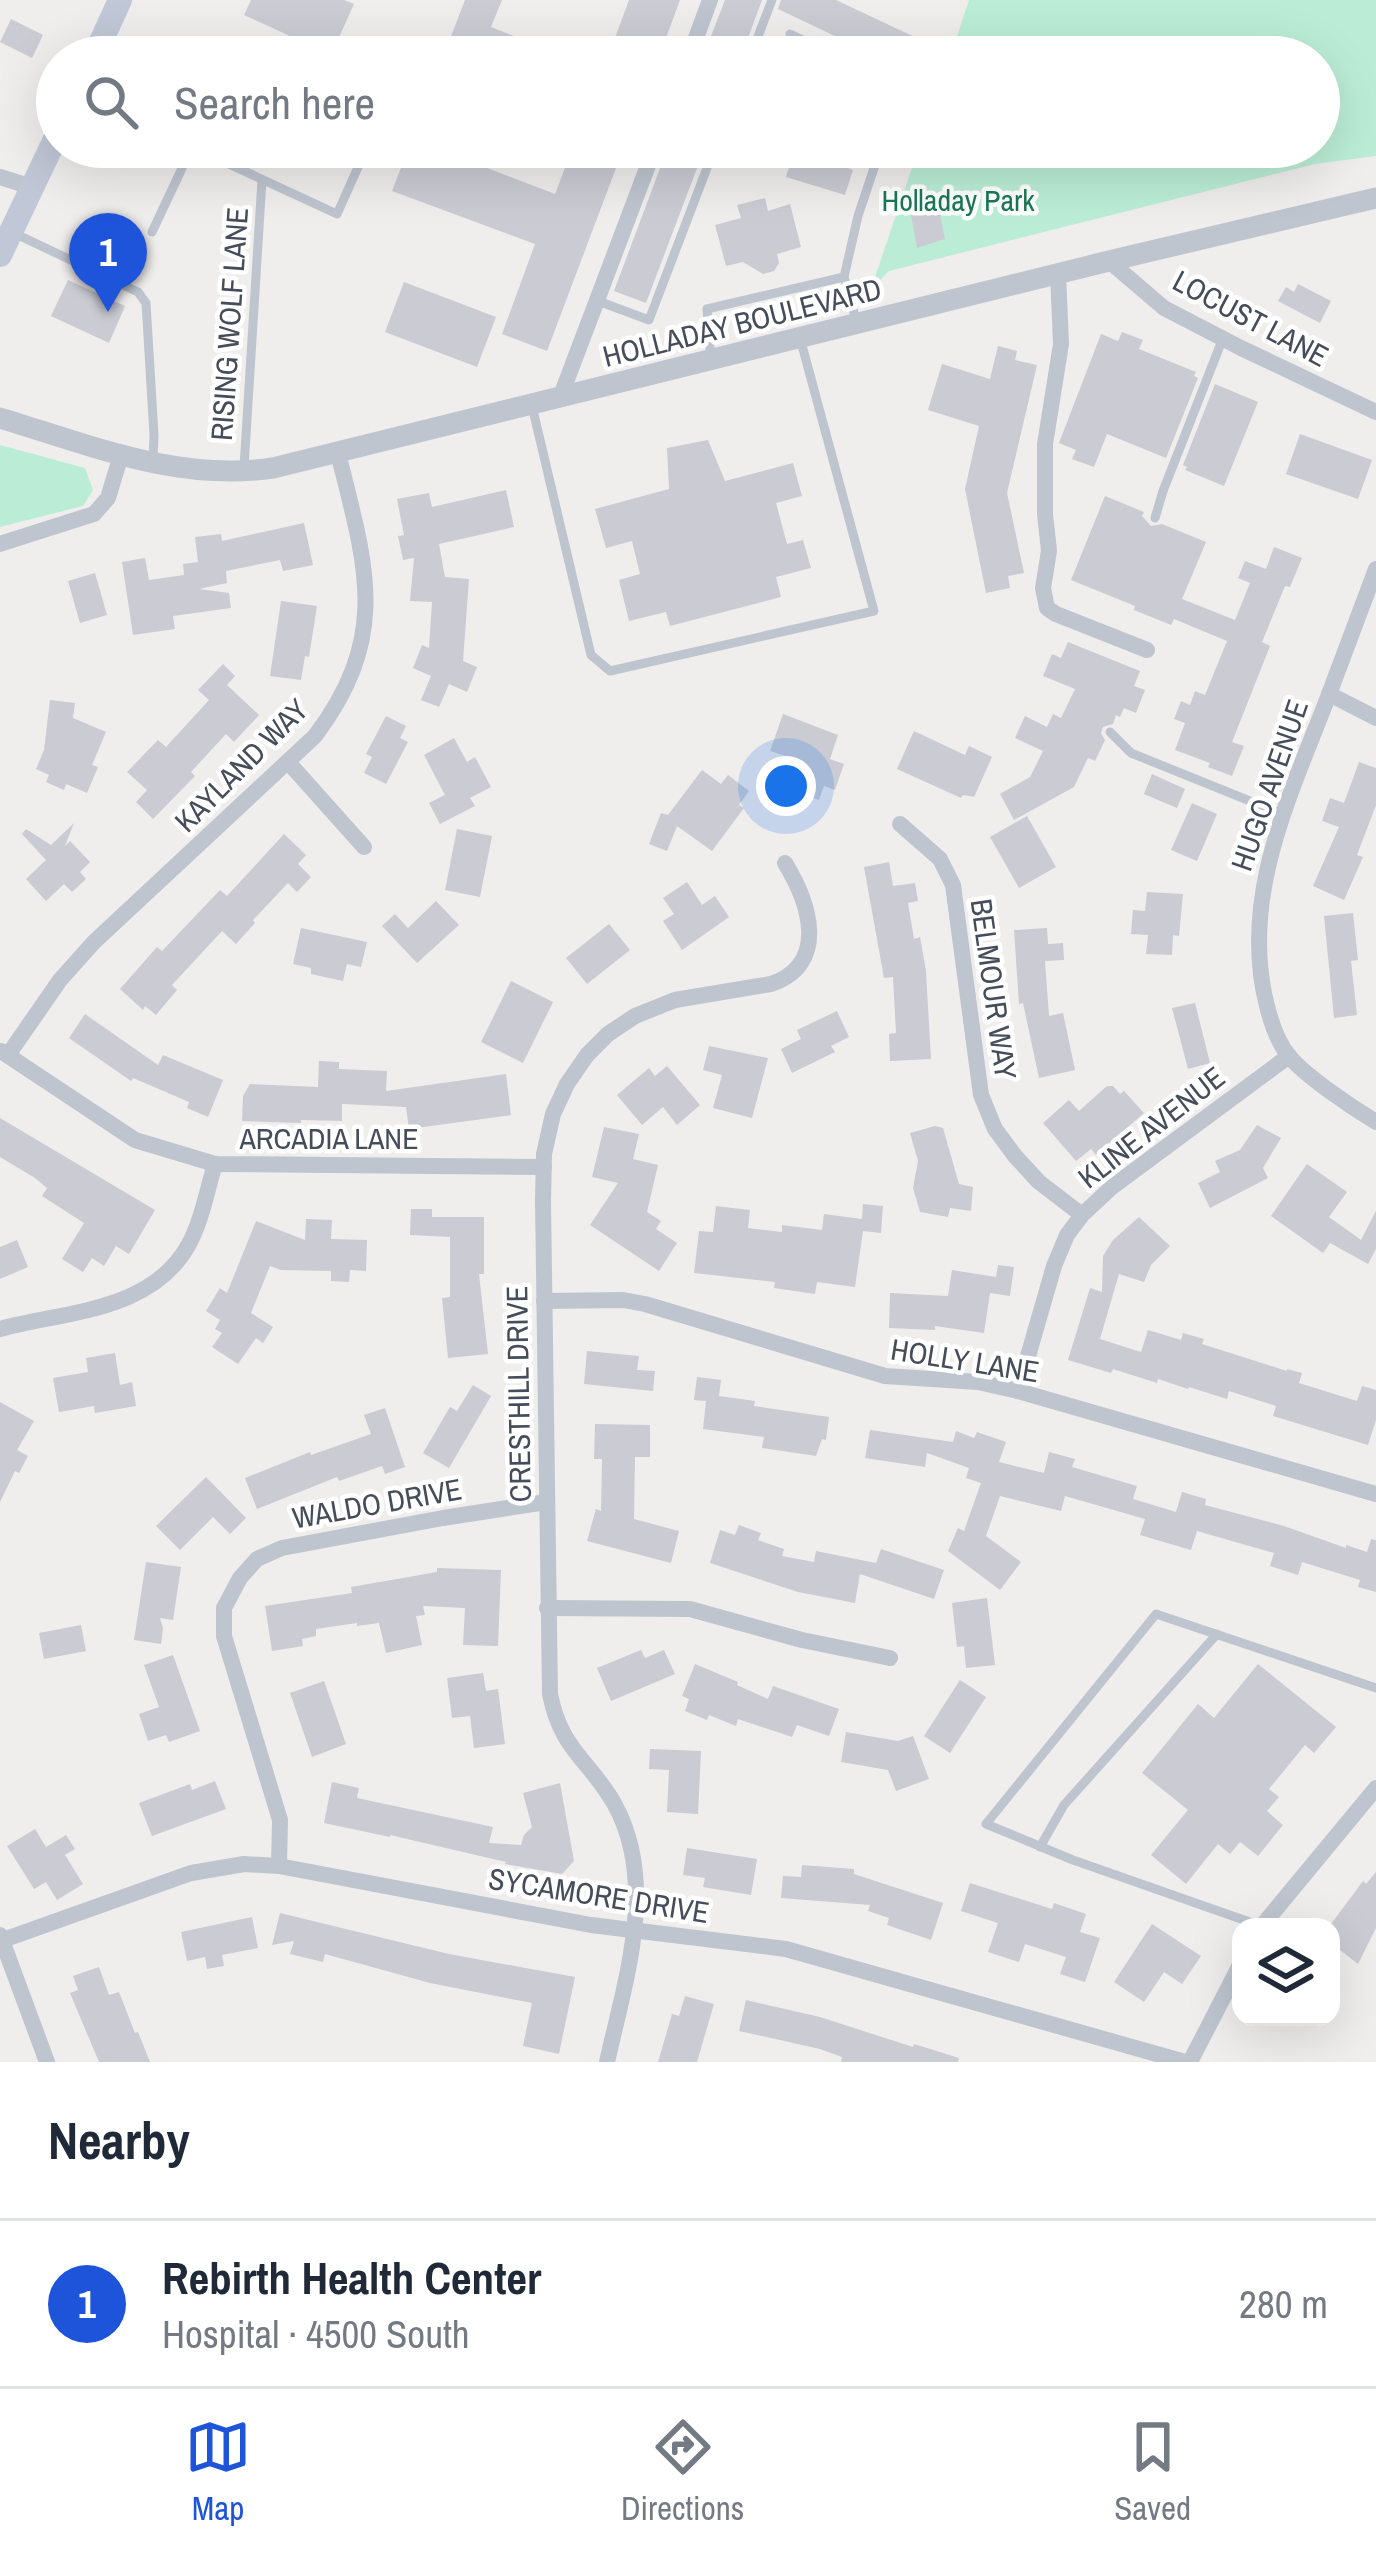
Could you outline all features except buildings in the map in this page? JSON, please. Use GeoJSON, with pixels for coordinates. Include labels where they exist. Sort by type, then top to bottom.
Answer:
{"type":"FeatureCollection","features":[{"type":"Feature","properties":{"kind":"main road"},"geometry":{"type":"LineString","coordinates":[[104,36],[120,0]]}},
{"type":"Feature","properties":{"kind":"main road"},"geometry":{"type":"LineString","coordinates":[[0,255],[41,168]]}},
{"type":"Feature","properties":{"kind":"street"},"geometry":{"type":"LineString","coordinates":[[697,36],[710,0]]}},
{"type":"Feature","properties":{"kind":"street"},"geometry":{"type":"LineString","coordinates":[[560,398],[647,168]]}},
{"type":"Feature","properties":{"kind":"street"},"geometry":{"type":"LineString","coordinates":[[0,177],[32,187]]}},
{"type":"Feature","properties":{"kind":"street","name":"HOLLADAY BOULEVARD"},"geometry":{"type":"LineString","coordinates":[[0,418],[153,464],[198,471],[274,469],[1108,260],[1376,198]]}},
{"type":"Feature","properties":{"kind":"street","name":"LOCUST LANE"},"geometry":{"type":"LineString","coordinates":[[1108,260],[1164,308],[1376,412]]}},
{"type":"Feature","properties":{"kind":"street"},"geometry":{"type":"LineString","coordinates":[[1058,273],[1061,344],[1045,444],[1049,551],[1043,599],[1056,614],[1147,650]]}},
{"type":"Feature","properties":{"kind":"street","name":"KAYLAND WAY"},"geometry":{"type":"LineString","coordinates":[[4,1053],[94,942],[316,736],[332,714],[351,679],[367,612],[357,529],[338,453]]}},
{"type":"Feature","properties":{"kind":"street"},"geometry":{"type":"LineString","coordinates":[[0,544],[94,514],[108,498],[121,455]]}},
{"type":"Feature","properties":{"kind":"street","name":"HUGO AVENUE"},"geometry":{"type":"LineString","coordinates":[[1376,568],[1282,814],[1261,893],[1258,939],[1261,983],[1288,1056],[1350,1107],[1376,1122]]}},
{"type":"Feature","properties":{"kind":"street"},"geometry":{"type":"LineString","coordinates":[[1329,694],[1376,718]]}},
{"type":"Feature","properties":{"kind":"street"},"geometry":{"type":"LineString","coordinates":[[288,762],[364,847]]}},
{"type":"Feature","properties":{"kind":"street","name":"BELMOUR WAY"},"geometry":{"type":"LineString","coordinates":[[900,824],[940,859],[953,885],[981,1095],[995,1129],[1039,1182],[1082,1215]]}},
{"type":"Feature","properties":{"kind":"street","name":"CRESTHILL DRIVE"},"geometry":{"type":"LineString","coordinates":[[607,2062],[633,1931],[636,1878],[625,1830],[611,1799],[567,1744],[550,1694],[544,1301],[548,1130],[577,1069],[608,1034],[635,1016],[663,1004],[771,984],[797,966],[810,922],[805,898],[785,863]]}},
{"type":"Feature","properties":{"kind":"street","name":"ARCADIA LANE"},"geometry":{"type":"LineString","coordinates":[[4,1053],[135,1140],[215,1164],[544,1167]]}},
{"type":"Feature","properties":{"kind":"street","name":"KLINE AVENUE"},"geometry":{"type":"LineString","coordinates":[[1018,1391],[1054,1265],[1082,1215],[1112,1187],[1288,1056]]}},
{"type":"Feature","properties":{"kind":"street"},"geometry":{"type":"LineString","coordinates":[[0,1329],[110,1304],[156,1283],[189,1244],[215,1164]]}},
{"type":"Feature","properties":{"kind":"street","name":"HOLLY LANE"},"geometry":{"type":"LineString","coordinates":[[544,1301],[634,1301],[885,1376],[965,1381],[1018,1391],[1376,1494]]}},
{"type":"Feature","properties":{"kind":"street","name":"WALDO DRIVE"},"geometry":{"type":"LineString","coordinates":[[279,1866],[280,1820],[224,1636],[224,1608],[239,1578],[257,1559],[282,1548],[546,1502]]}},
{"type":"Feature","properties":{"kind":"street"},"geometry":{"type":"LineString","coordinates":[[547,1607],[690,1609],[890,1658]]}},
{"type":"Feature","properties":{"kind":"street"},"geometry":{"type":"LineString","coordinates":[[1268,1918],[1376,1788]]}},
{"type":"Feature","properties":{"kind":"street","name":"SYCAMORE DRIVE"},"geometry":{"type":"LineString","coordinates":[[2,1937],[191,1873],[244,1864],[279,1866],[633,1931],[806,1954],[1187,2062]]}},
{"type":"Feature","properties":{"kind":"street"},"geometry":{"type":"LineString","coordinates":[[2,1937],[47,2062]]}},
{"type":"Feature","properties":{"kind":"street"},"geometry":{"type":"LineString","coordinates":[[1187,2062],[1232,1980]]}},
{"type":"Feature","properties":{"kind":"lane"},"geometry":{"type":"LineString","coordinates":[[758,36],[772,0]]}},
{"type":"Feature","properties":{"kind":"lane"},"geometry":{"type":"LineString","coordinates":[[790,34],[794,36]]}},
{"type":"Feature","properties":{"kind":"lane"},"geometry":{"type":"LineString","coordinates":[[152,232],[182,168]]}},
{"type":"Feature","properties":{"kind":"lane"},"geometry":{"type":"LineString","coordinates":[[237,168],[337,214],[358,168]]}},
{"type":"Feature","properties":{"kind":"lane"},"geometry":{"type":"LineString","coordinates":[[598,301],[649,320],[708,168]]}},
{"type":"Feature","properties":{"kind":"lane"},"geometry":{"type":"LineString","coordinates":[[857,324],[844,277],[874,168]]}},
{"type":"Feature","properties":{"kind":"lane","name":"RISING WOLF LANE"},"geometry":{"type":"LineString","coordinates":[[243,472],[262,180]]}},
{"type":"Feature","properties":{"kind":"lane"},"geometry":{"type":"LineString","coordinates":[[11,232],[138,292],[146,303],[153,464]]}},
{"type":"Feature","properties":{"kind":"lane"},"geometry":{"type":"LineString","coordinates":[[711,360],[707,309],[844,277]]}},
{"type":"Feature","properties":{"kind":"lane"},"geometry":{"type":"LineString","coordinates":[[532,405],[591,655],[610,671],[874,611],[800,338]]}},
{"type":"Feature","properties":{"kind":"lane"},"geometry":{"type":"LineString","coordinates":[[1155,518],[1222,338]]}},
{"type":"Feature","properties":{"kind":"lane"},"geometry":{"type":"LineString","coordinates":[[1110,732],[1131,753],[1282,814]]}},
{"type":"Feature","properties":{"kind":"lane"},"geometry":{"type":"LineString","coordinates":[[1236,1918],[986,1824],[1156,1614],[1376,1688]]}},
{"type":"Feature","properties":{"kind":"lane"},"geometry":{"type":"LineString","coordinates":[[1040,1847],[1064,1805],[1217,1634]]}},
{"type":"Feature","properties":{"kind":"green space","name":"Holladay Park"},"geometry":{"type":"Polygon","coordinates":[[[969,0],[1376,0],[1376,156],[1340,161],[1340,36],[957,36],[969,0]]]}},
{"type":"Feature","properties":{"kind":"green space","name":"Holladay Park"},"geometry":{"type":"Polygon","coordinates":[[[912,168],[1299,168],[889,271],[871,289],[912,168]]]}},
{"type":"Feature","properties":{"kind":"green space"},"geometry":{"type":"Polygon","coordinates":[[[0,445],[85,468],[93,490],[83,506],[0,527],[0,445]]]}},
{"type":"Feature","properties":{"kind":"place","name":"Rebirth Health Center"},"geometry":{"type":"Point","coordinates":[108,312]}}]}
